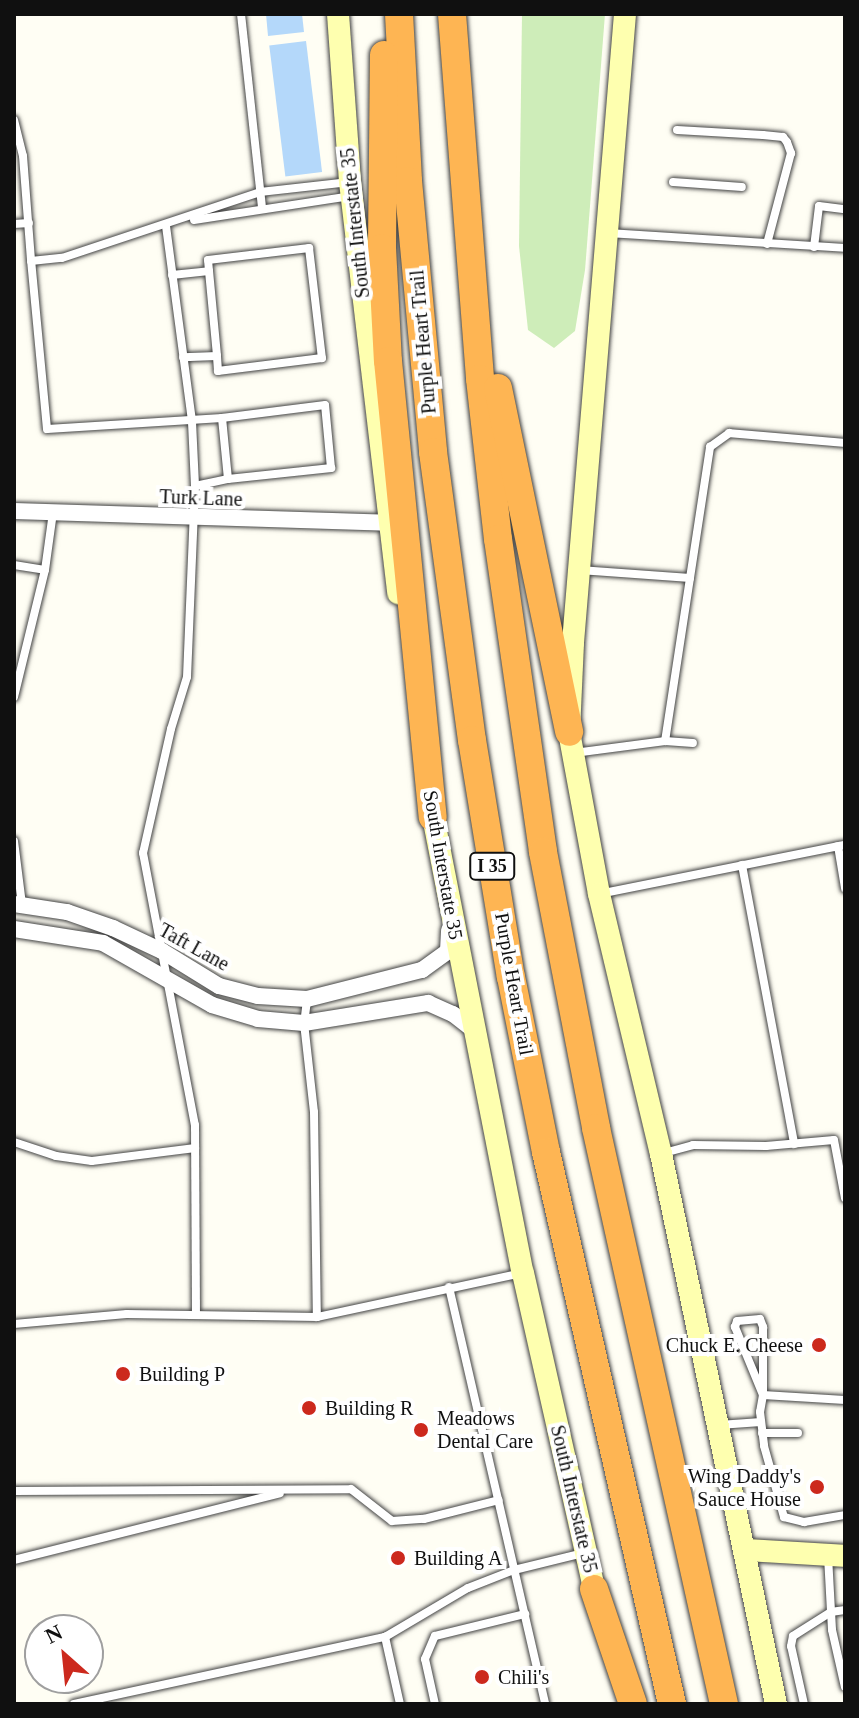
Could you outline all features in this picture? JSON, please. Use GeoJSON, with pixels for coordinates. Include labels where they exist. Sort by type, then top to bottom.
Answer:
{"type":"FeatureCollection","features":[{"type":"Feature","properties":{"kind":"highway"},"geometry":{"type":"LineString","coordinates":[[385,14],[384,309],[433,817]]}},
{"type":"Feature","properties":{"kind":"highway","name":"Purple Heart Trail"},"geometry":{"type":"LineString","coordinates":[[399,14],[408,181],[435,466],[472,740],[511,977],[546,1152],[672,1704]]}},
{"type":"Feature","properties":{"kind":"highway","name":"I 35"},"geometry":{"type":"LineString","coordinates":[[452,14],[461,161],[498,539],[543,852],[596,1128],[724,1704]]}},
{"type":"Feature","properties":{"kind":"highway"},"geometry":{"type":"LineString","coordinates":[[461,161],[518,495],[571,743]]}},
{"type":"Feature","properties":{"kind":"highway"},"geometry":{"type":"LineString","coordinates":[[594,1589],[633,1704]]}},
{"type":"Feature","properties":{"kind":"main road","name":"South Interstate 35"},"geometry":{"type":"LineString","coordinates":[[338,14],[350,189],[388,523],[433,817],[523,1273],[619,1704]]}},
{"type":"Feature","properties":{"kind":"main road"},"geometry":{"type":"LineString","coordinates":[[625,14],[580,570],[571,743],[599,894],[661,1154],[776,1704]]}},
{"type":"Feature","properties":{"kind":"main road"},"geometry":{"type":"LineString","coordinates":[[745,1550],[837,1556]]}},
{"type":"Feature","properties":{"kind":"street","name":"Turk Lane"},"geometry":{"type":"LineString","coordinates":[[14,511],[388,523]]}},
{"type":"Feature","properties":{"kind":"street","name":"Taft Lane"},"geometry":{"type":"LineString","coordinates":[[18,904],[67,912],[162,951],[219,986],[258,996],[307,999],[422,970],[448,951],[449,904]]}},
{"type":"Feature","properties":{"kind":"street","name":"Taft Lane"},"geometry":{"type":"LineString","coordinates":[[14,929],[103,943],[168,977],[212,1005],[258,1019],[304,1023],[428,1003],[453,1014],[475,1031]]}},
{"type":"Feature","properties":{"kind":"lane"},"geometry":{"type":"LineString","coordinates":[[241,14],[262,208]]}},
{"type":"Feature","properties":{"kind":"lane"},"geometry":{"type":"LineString","coordinates":[[14,120],[23,156],[47,429],[192,422],[325,405],[331,468],[228,479],[195,486]]}},
{"type":"Feature","properties":{"kind":"lane"},"geometry":{"type":"LineString","coordinates":[[677,130],[783,137],[787,142],[791,153],[767,244]]}},
{"type":"Feature","properties":{"kind":"lane"},"geometry":{"type":"LineString","coordinates":[[673,182],[742,187]]}},
{"type":"Feature","properties":{"kind":"lane"},"geometry":{"type":"LineString","coordinates":[[31,261],[62,258],[166,226],[260,192],[350,189]]}},
{"type":"Feature","properties":{"kind":"lane"},"geometry":{"type":"LineString","coordinates":[[166,226],[350,189]]}},
{"type":"Feature","properties":{"kind":"lane"},"geometry":{"type":"LineString","coordinates":[[814,247],[819,206],[845,209]]}},
{"type":"Feature","properties":{"kind":"lane"},"geometry":{"type":"LineString","coordinates":[[14,224],[29,223]]}},
{"type":"Feature","properties":{"kind":"lane"},"geometry":{"type":"LineString","coordinates":[[166,226],[192,422],[194,518],[187,677],[171,729],[143,853],[195,1125],[196,1315]]}},
{"type":"Feature","properties":{"kind":"lane"},"geometry":{"type":"LineString","coordinates":[[607,233],[845,248]]}},
{"type":"Feature","properties":{"kind":"lane"},"geometry":{"type":"LineString","coordinates":[[309,248],[322,358],[218,371],[217,356],[208,260],[309,248]]}},
{"type":"Feature","properties":{"kind":"lane"},"geometry":{"type":"LineString","coordinates":[[172,275],[209,271]]}},
{"type":"Feature","properties":{"kind":"lane"},"geometry":{"type":"LineString","coordinates":[[183,357],[217,356]]}},
{"type":"Feature","properties":{"kind":"lane"},"geometry":{"type":"LineString","coordinates":[[222,418],[228,479]]}},
{"type":"Feature","properties":{"kind":"lane"},"geometry":{"type":"LineString","coordinates":[[665,741],[710,447],[729,433],[845,443]]}},
{"type":"Feature","properties":{"kind":"lane"},"geometry":{"type":"LineString","coordinates":[[14,697],[45,570],[53,512]]}},
{"type":"Feature","properties":{"kind":"lane"},"geometry":{"type":"LineString","coordinates":[[14,565],[45,570]]}},
{"type":"Feature","properties":{"kind":"lane"},"geometry":{"type":"LineString","coordinates":[[580,570],[690,578]]}},
{"type":"Feature","properties":{"kind":"lane"},"geometry":{"type":"LineString","coordinates":[[571,743],[693,743]]}},
{"type":"Feature","properties":{"kind":"lane"},"geometry":{"type":"LineString","coordinates":[[14,841],[18,904]]}},
{"type":"Feature","properties":{"kind":"lane"},"geometry":{"type":"LineString","coordinates":[[599,894],[841,846],[845,888]]}},
{"type":"Feature","properties":{"kind":"lane"},"geometry":{"type":"LineString","coordinates":[[742,865],[794,1144]]}},
{"type":"Feature","properties":{"kind":"lane"},"geometry":{"type":"LineString","coordinates":[[307,999],[304,1023],[314,1112],[317,1317]]}},
{"type":"Feature","properties":{"kind":"lane"},"geometry":{"type":"LineString","coordinates":[[661,1154],[693,1145],[794,1144],[845,1138]]}},
{"type":"Feature","properties":{"kind":"lane"},"geometry":{"type":"LineString","coordinates":[[834,1140],[845,1198]]}},
{"type":"Feature","properties":{"kind":"lane"},"geometry":{"type":"LineString","coordinates":[[14,1142],[56,1156],[92,1161],[195,1148]]}},
{"type":"Feature","properties":{"kind":"lane"},"geometry":{"type":"LineString","coordinates":[[14,1324],[127,1314],[317,1317],[523,1273]]}},
{"type":"Feature","properties":{"kind":"lane"},"geometry":{"type":"LineString","coordinates":[[449,1287],[545,1704]]}},
{"type":"Feature","properties":{"kind":"lane"},"geometry":{"type":"LineString","coordinates":[[763,1395],[735,1327],[737,1321],[760,1319],[763,1327],[763,1395],[761,1422],[762,1433],[784,1517],[804,1522],[845,1515]]}},
{"type":"Feature","properties":{"kind":"lane"},"geometry":{"type":"LineString","coordinates":[[763,1395],[845,1400]]}},
{"type":"Feature","properties":{"kind":"lane"},"geometry":{"type":"LineString","coordinates":[[718,1425],[761,1422]]}},
{"type":"Feature","properties":{"kind":"lane"},"geometry":{"type":"LineString","coordinates":[[762,1433],[798,1433]]}},
{"type":"Feature","properties":{"kind":"lane"},"geometry":{"type":"LineString","coordinates":[[14,1491],[351,1489],[392,1521],[424,1519],[499,1500]]}},
{"type":"Feature","properties":{"kind":"lane"},"geometry":{"type":"LineString","coordinates":[[14,1560],[288,1491]]}},
{"type":"Feature","properties":{"kind":"lane"},"geometry":{"type":"LineString","coordinates":[[74,1704],[385,1637],[468,1588],[514,1570],[585,1553]]}},
{"type":"Feature","properties":{"kind":"lane"},"geometry":{"type":"LineString","coordinates":[[837,1556],[831,1612],[845,1687]]}},
{"type":"Feature","properties":{"kind":"lane"},"geometry":{"type":"LineString","coordinates":[[804,1704],[791,1646],[793,1636],[831,1612],[845,1610]]}},
{"type":"Feature","properties":{"kind":"lane"},"geometry":{"type":"LineString","coordinates":[[435,1704],[425,1659],[435,1636],[525,1614]]}},
{"type":"Feature","properties":{"kind":"lane"},"geometry":{"type":"LineString","coordinates":[[385,1637],[400,1704]]}},
{"type":"Feature","properties":{"kind":"green space"},"geometry":{"type":"Polygon","coordinates":[[[522,14],[605,14],[585,270],[575,331],[554,348],[528,330],[519,246],[522,14]]]}},
{"type":"Feature","properties":{"kind":"water"},"geometry":{"type":"Polygon","coordinates":[[[266,14],[302,14],[304,32],[268,36],[266,14]]]}},
{"type":"Feature","properties":{"kind":"water"},"geometry":{"type":"Polygon","coordinates":[[[306,41],[322,172],[285,177],[269,46],[306,41]]]}},
{"type":"Feature","properties":{"kind":"place","name":"Chuck E. Cheese"},"geometry":{"type":"Point","coordinates":[819,1345]}},
{"type":"Feature","properties":{"kind":"place","name":"Building P"},"geometry":{"type":"Point","coordinates":[123,1374]}},
{"type":"Feature","properties":{"kind":"place","name":"Building R"},"geometry":{"type":"Point","coordinates":[309,1408]}},
{"type":"Feature","properties":{"kind":"place","name":"Meadows Dental Care"},"geometry":{"type":"Point","coordinates":[421,1430]}},
{"type":"Feature","properties":{"kind":"place","name":"Wing Daddy's Sauce House"},"geometry":{"type":"Point","coordinates":[817,1487]}},
{"type":"Feature","properties":{"kind":"place","name":"Building A"},"geometry":{"type":"Point","coordinates":[398,1558]}},
{"type":"Feature","properties":{"kind":"place","name":"Chili's"},"geometry":{"type":"Point","coordinates":[482,1677]}}]}
